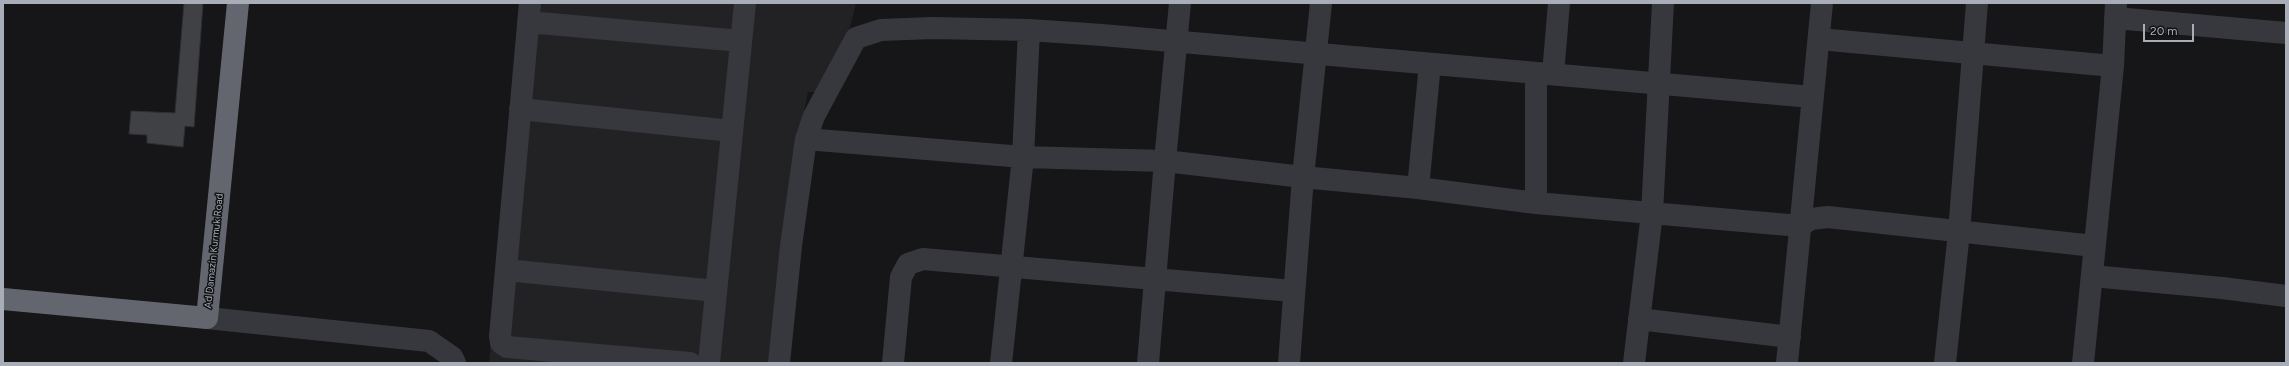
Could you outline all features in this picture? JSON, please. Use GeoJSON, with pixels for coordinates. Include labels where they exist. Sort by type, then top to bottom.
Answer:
{"type":"FeatureCollection","features":[{"type":"Feature","properties":{"kind":"highway","name":"Ad Damazin Kurmuk Road"},"geometry":{"type":"LineString","coordinates":[[3,298],[207,318],[238,3]]}},
{"type":"Feature","properties":{"kind":"street"},"geometry":{"type":"LineString","coordinates":[[709,363],[745,3]]}},
{"type":"Feature","properties":{"kind":"street"},"geometry":{"type":"LineString","coordinates":[[1148,363],[1180,3]]}},
{"type":"Feature","properties":{"kind":"street"},"geometry":{"type":"LineString","coordinates":[[1289,363],[1293,290],[1321,3]]}},
{"type":"Feature","properties":{"kind":"street"},"geometry":{"type":"LineString","coordinates":[[1536,203],[1544,74],[1559,3]]}},
{"type":"Feature","properties":{"kind":"street"},"geometry":{"type":"LineString","coordinates":[[1634,363],[1652,213],[1663,3]]}},
{"type":"Feature","properties":{"kind":"street"},"geometry":{"type":"LineString","coordinates":[[1787,363],[1822,3]]}},
{"type":"Feature","properties":{"kind":"street"},"geometry":{"type":"LineString","coordinates":[[1945,363],[1959,232],[1977,3]]}},
{"type":"Feature","properties":{"kind":"street"},"geometry":{"type":"LineString","coordinates":[[2083,363],[2113,66],[2116,10],[2286,33]]}},
{"type":"Feature","properties":{"kind":"street"},"geometry":{"type":"LineString","coordinates":[[690,363],[507,347],[501,343],[500,336],[529,12],[741,41]]}},
{"type":"Feature","properties":{"kind":"street"},"geometry":{"type":"LineString","coordinates":[[779,363],[791,246],[806,139],[814,116],[856,38],[880,30],[925,28],[1029,30],[1812,97]]}},
{"type":"Feature","properties":{"kind":"street"},"geometry":{"type":"LineString","coordinates":[[1002,363],[1023,157],[1029,30]]}},
{"type":"Feature","properties":{"kind":"street"},"geometry":{"type":"LineString","coordinates":[[1819,39],[2113,66]]}},
{"type":"Feature","properties":{"kind":"street"},"geometry":{"type":"LineString","coordinates":[[1418,188],[1430,64]]}},
{"type":"Feature","properties":{"kind":"street"},"geometry":{"type":"LineString","coordinates":[[520,109],[732,131]]}},
{"type":"Feature","properties":{"kind":"street"},"geometry":{"type":"LineString","coordinates":[[806,139],[1023,157],[1165,161],[1303,178],[1418,188],[1536,203],[1800,226],[1811,218],[1828,217],[2094,246]]}},
{"type":"Feature","properties":{"kind":"street"},"geometry":{"type":"LineString","coordinates":[[893,363],[901,277],[908,264],[923,259],[1293,290]]}},
{"type":"Feature","properties":{"kind":"street"},"geometry":{"type":"LineString","coordinates":[[506,270],[716,291]]}},
{"type":"Feature","properties":{"kind":"street"},"geometry":{"type":"LineString","coordinates":[[2092,276],[2222,288],[2286,296]]}},
{"type":"Feature","properties":{"kind":"street"},"geometry":{"type":"LineString","coordinates":[[207,318],[429,341],[452,357],[455,363]]}},
{"type":"Feature","properties":{"kind":"street"},"geometry":{"type":"LineString","coordinates":[[1639,319],[1790,337]]}},
{"type":"Feature","properties":{"kind":"shaded area"},"geometry":{"type":"Polygon","coordinates":[[[523,3],[856,3],[834,92],[808,92],[798,141],[777,363],[489,363],[523,3]]]}},
{"type":"Feature","properties":{"kind":"building"},"geometry":{"type":"Polygon","coordinates":[[[184,3],[203,3],[194,127],[185,126],[183,147],[147,143],[147,135],[129,134],[131,111],[175,113],[184,3]]]}}]}
